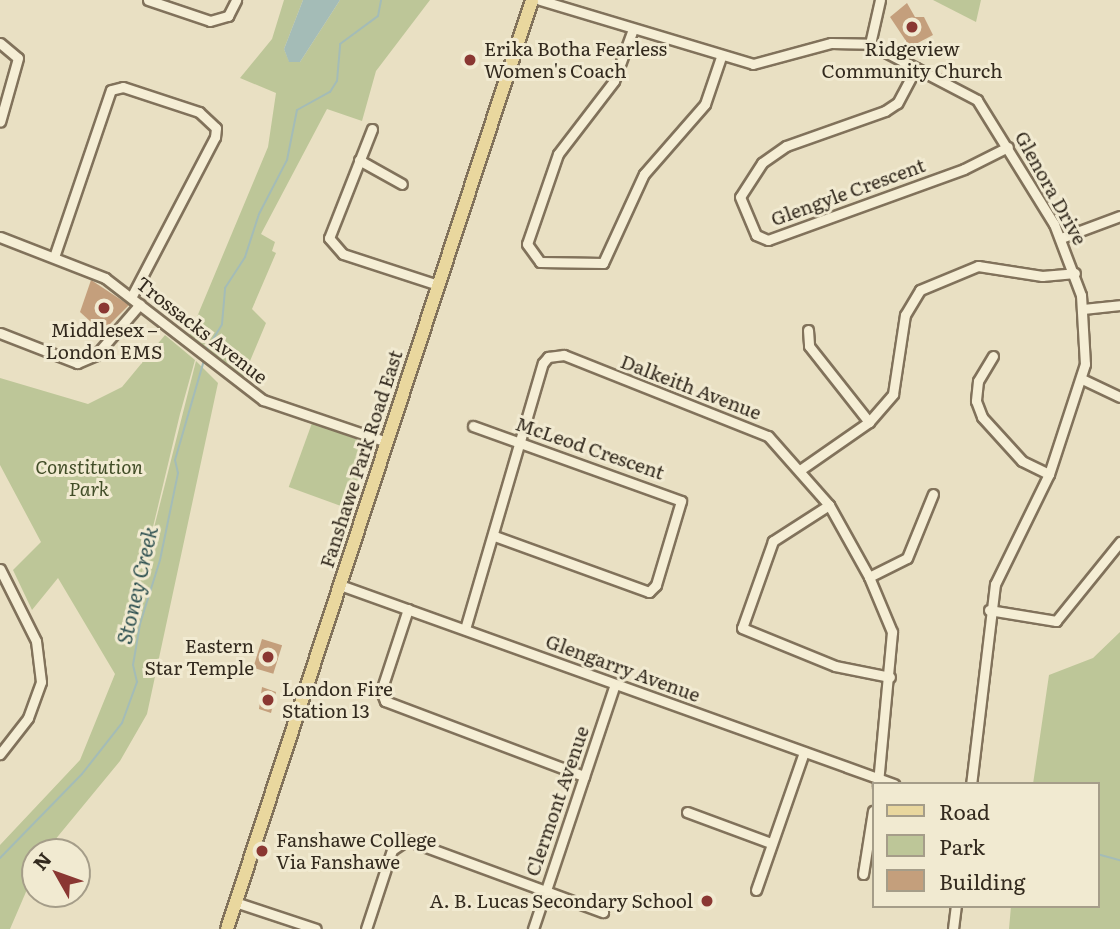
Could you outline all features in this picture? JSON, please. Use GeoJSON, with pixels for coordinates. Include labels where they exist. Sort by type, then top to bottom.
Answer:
{"type":"FeatureCollection","features":[{"type":"Feature","properties":{"kind":"main road","name":"Fanshawe Park Road East"},"geometry":{"type":"LineString","coordinates":[[227,929],[531,0]]}},
{"type":"Feature","properties":{"kind":"street"},"geometry":{"type":"LineString","coordinates":[[148,0],[210,21],[228,16],[236,0]]}},
{"type":"Feature","properties":{"kind":"street","name":"Glenora Drive"},"geometry":{"type":"LineString","coordinates":[[540,0],[721,57],[753,64],[831,43],[870,44],[968,92],[1008,147],[1061,238],[1075,273],[1083,309],[1082,379],[1049,474],[1005,560],[989,610],[971,782]]}},
{"type":"Feature","properties":{"kind":"street"},"geometry":{"type":"LineString","coordinates":[[870,44],[880,0]]}},
{"type":"Feature","properties":{"kind":"street"},"geometry":{"type":"LineString","coordinates":[[633,29],[614,81],[558,153],[527,244],[540,261],[603,263],[644,174],[705,104],[721,57]]}},
{"type":"Feature","properties":{"kind":"street"},"geometry":{"type":"LineString","coordinates":[[0,43],[18,58],[0,122]]}},
{"type":"Feature","properties":{"kind":"street","name":"Glengyle Crescent"},"geometry":{"type":"LineString","coordinates":[[916,68],[897,103],[885,111],[786,146],[762,163],[740,190],[756,235],[768,240],[964,169],[1008,147]]}},
{"type":"Feature","properties":{"kind":"street"},"geometry":{"type":"LineString","coordinates":[[54,257],[111,90],[123,87],[199,112],[216,128],[215,137],[132,296]]}},
{"type":"Feature","properties":{"kind":"street"},"geometry":{"type":"LineString","coordinates":[[372,129],[329,228],[335,249],[438,285]]}},
{"type":"Feature","properties":{"kind":"street"},"geometry":{"type":"LineString","coordinates":[[359,160],[402,184]]}},
{"type":"Feature","properties":{"kind":"street"},"geometry":{"type":"LineString","coordinates":[[1061,238],[1120,216]]}},
{"type":"Feature","properties":{"kind":"street","name":"Trossacks Avenue"},"geometry":{"type":"LineString","coordinates":[[0,237],[54,257],[132,296],[217,368],[263,400],[387,442]]}},
{"type":"Feature","properties":{"kind":"street"},"geometry":{"type":"LineString","coordinates":[[800,470],[869,422],[893,394],[905,315],[920,290],[978,266],[1042,276],[1075,273]]}},
{"type":"Feature","properties":{"kind":"street"},"geometry":{"type":"LineString","coordinates":[[0,333],[77,363],[96,355],[140,304]]}},
{"type":"Feature","properties":{"kind":"street"},"geometry":{"type":"LineString","coordinates":[[1083,309],[1120,305]]}},
{"type":"Feature","properties":{"kind":"street"},"geometry":{"type":"LineString","coordinates":[[808,330],[809,346],[869,422]]}},
{"type":"Feature","properties":{"kind":"street","name":"Dalkeith Avenue"},"geometry":{"type":"LineString","coordinates":[[465,629],[523,444],[543,363],[556,353],[754,429],[800,470],[829,505],[869,577],[892,632],[890,677],[878,781]]}},
{"type":"Feature","properties":{"kind":"street"},"geometry":{"type":"LineString","coordinates":[[993,356],[978,381],[976,401],[982,417],[1022,461],[1049,474]]}},
{"type":"Feature","properties":{"kind":"street"},"geometry":{"type":"LineString","coordinates":[[1082,379],[1120,397]]}},
{"type":"Feature","properties":{"kind":"street","name":"McLeod Crescent"},"geometry":{"type":"LineString","coordinates":[[473,426],[674,495],[682,511],[649,593],[494,536]]}},
{"type":"Feature","properties":{"kind":"street"},"geometry":{"type":"LineString","coordinates":[[869,577],[908,558],[933,494]]}},
{"type":"Feature","properties":{"kind":"street"},"geometry":{"type":"LineString","coordinates":[[829,505],[773,541],[742,628],[835,666],[890,677]]}},
{"type":"Feature","properties":{"kind":"street"},"geometry":{"type":"LineString","coordinates":[[989,610],[1056,621],[1120,542]]}},
{"type":"Feature","properties":{"kind":"street"},"geometry":{"type":"LineString","coordinates":[[0,569],[36,641],[41,682],[28,718],[0,754]]}},
{"type":"Feature","properties":{"kind":"street","name":"Glengarry Avenue"},"geometry":{"type":"LineString","coordinates":[[340,585],[804,751],[878,781]]}},
{"type":"Feature","properties":{"kind":"street"},"geometry":{"type":"LineString","coordinates":[[408,609],[381,691],[385,701],[584,776]]}},
{"type":"Feature","properties":{"kind":"street","name":"Clermont Avenue"},"geometry":{"type":"LineString","coordinates":[[533,929],[615,684]]}},
{"type":"Feature","properties":{"kind":"street"},"geometry":{"type":"LineString","coordinates":[[756,890],[804,751]]}},
{"type":"Feature","properties":{"kind":"street"},"geometry":{"type":"LineString","coordinates":[[687,812],[771,843]]}},
{"type":"Feature","properties":{"kind":"street"},"geometry":{"type":"LineString","coordinates":[[863,874],[872,817]]}},
{"type":"Feature","properties":{"kind":"street"},"geometry":{"type":"LineString","coordinates":[[366,929],[397,842],[407,840],[603,912]]}},
{"type":"Feature","properties":{"kind":"street"},"geometry":{"type":"LineString","coordinates":[[235,902],[316,929]]}},
{"type":"Feature","properties":{"kind":"street"},"geometry":{"type":"LineString","coordinates":[[953,929],[956,908]]}},
{"type":"Feature","properties":{"kind":"green space"},"geometry":{"type":"Polygon","coordinates":[[[284,0],[303,0],[284,49],[289,61],[300,62],[340,0],[430,0],[376,71],[362,121],[327,109],[261,234],[275,242],[272,251],[276,253],[252,309],[266,323],[242,380],[189,336],[268,147],[276,93],[240,78],[272,39],[284,0]]]}},
{"type":"Feature","properties":{"kind":"green space"},"geometry":{"type":"Polygon","coordinates":[[[933,0],[981,0],[976,22],[933,0]]]}},
{"type":"Feature","properties":{"kind":"green space","name":"Constitution Park"},"geometry":{"type":"Polygon","coordinates":[[[165,335],[195,360],[131,619],[196,361],[218,383],[147,714],[120,761],[57,838],[21,838],[21,903],[10,929],[0,929],[0,845],[80,760],[115,674],[58,578],[32,610],[13,570],[41,542],[0,465],[0,378],[88,404],[122,387],[165,335]]]}},
{"type":"Feature","properties":{"kind":"green space"},"geometry":{"type":"Polygon","coordinates":[[[312,423],[373,445],[350,509],[289,487],[312,423]]]}},
{"type":"Feature","properties":{"kind":"green space"},"geometry":{"type":"Polygon","coordinates":[[[1120,632],[1120,929],[1009,929],[1011,908],[1099,908],[1099,782],[1033,782],[1049,675],[1093,658],[1120,632]]]}},
{"type":"Feature","properties":{"kind":"water"},"geometry":{"type":"Polygon","coordinates":[[[303,0],[340,0],[300,62],[289,62],[284,49],[303,0]]]}},
{"type":"Feature","properties":{"kind":"building","name":"Ridgeview Community Church"},"geometry":{"type":"Polygon","coordinates":[[[907,3],[915,17],[924,17],[933,35],[910,47],[890,17],[907,3]]]}},
{"type":"Feature","properties":{"kind":"building","name":"Middlesex – London EMS"},"geometry":{"type":"Polygon","coordinates":[[[91,280],[129,305],[102,332],[80,312],[91,280]]]}},
{"type":"Feature","properties":{"kind":"building","name":"Eastern Star Temple"},"geometry":{"type":"Polygon","coordinates":[[[262,639],[282,645],[273,674],[253,668],[262,639]]]}},
{"type":"Feature","properties":{"kind":"building","name":"London Fire Station 13"},"geometry":{"type":"Polygon","coordinates":[[[262,687],[276,692],[271,713],[259,709],[262,687]]]}},
{"type":"Feature","properties":{"kind":"waterway","name":"Stoney Creek"},"geometry":{"type":"LineString","coordinates":[[206,351],[222,324],[225,288],[245,257],[259,214],[287,160],[297,110],[330,92],[337,81],[340,44],[378,16],[381,0]]}},
{"type":"Feature","properties":{"kind":"waterway","name":"Stoney Creek"},"geometry":{"type":"LineString","coordinates":[[0,858],[82,774],[122,723],[137,682],[133,665],[140,624],[160,560],[178,473],[175,460],[204,360]]}},
{"type":"Feature","properties":{"kind":"waterway"},"geometry":{"type":"LineString","coordinates":[[1099,855],[1120,860]]}},
{"type":"Feature","properties":{"kind":"place","name":"Ridgeview Community Church"},"geometry":{"type":"Point","coordinates":[912,27]}},
{"type":"Feature","properties":{"kind":"place","name":"Erika Botha Fearless Women's Coach"},"geometry":{"type":"Point","coordinates":[470,60]}},
{"type":"Feature","properties":{"kind":"place","name":"Middlesex – London EMS"},"geometry":{"type":"Point","coordinates":[104,308]}},
{"type":"Feature","properties":{"kind":"place","name":"Eastern Star Temple"},"geometry":{"type":"Point","coordinates":[268,657]}},
{"type":"Feature","properties":{"kind":"place","name":"London Fire Station 13"},"geometry":{"type":"Point","coordinates":[268,700]}},
{"type":"Feature","properties":{"kind":"place","name":"Fanshawe College Via Fanshawe"},"geometry":{"type":"Point","coordinates":[262,851]}},
{"type":"Feature","properties":{"kind":"place","name":"A. B. Lucas Secondary School"},"geometry":{"type":"Point","coordinates":[707,901]}}]}
